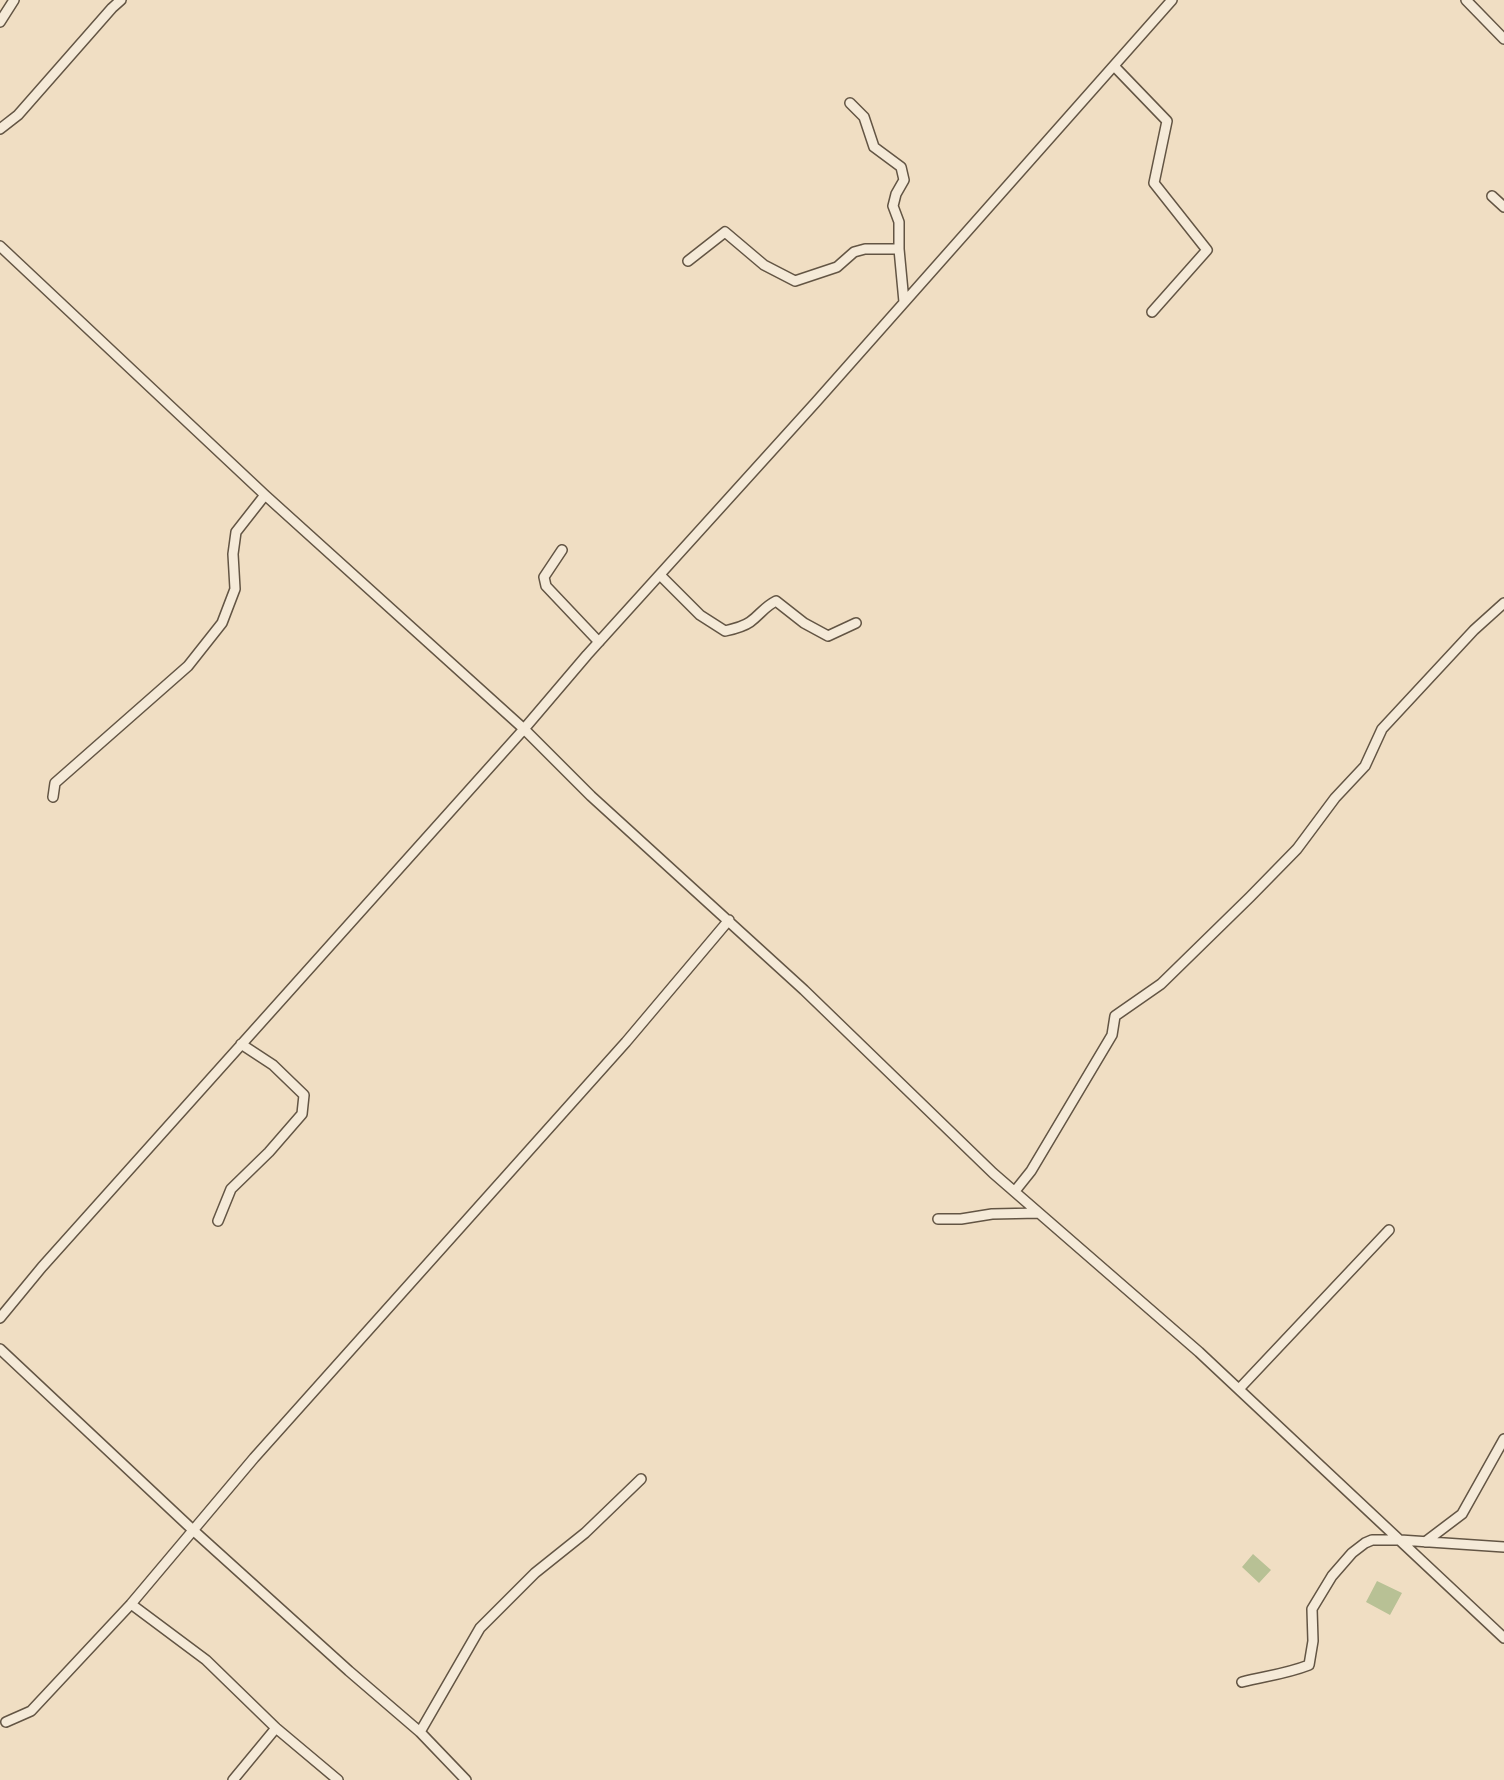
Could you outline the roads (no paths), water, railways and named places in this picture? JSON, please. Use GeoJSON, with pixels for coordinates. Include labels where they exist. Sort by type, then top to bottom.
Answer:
{"type":"FeatureCollection","features":[{"type":"Feature","properties":{"kind":"street"},"geometry":{"type":"LineString","coordinates":[[0,22],[14,0]]}},
{"type":"Feature","properties":{"kind":"street"},"geometry":{"type":"LineString","coordinates":[[0,129],[18,115],[121,0]]}},
{"type":"Feature","properties":{"kind":"street"},"geometry":{"type":"LineString","coordinates":[[0,1318],[42,1267],[1172,0]]}},
{"type":"Feature","properties":{"kind":"street"},"geometry":{"type":"LineString","coordinates":[[1466,0],[1504,39]]}},
{"type":"Feature","properties":{"kind":"street"},"geometry":{"type":"LineString","coordinates":[[1114,66],[1167,121],[1154,183],[1207,250],[1152,312]]}},
{"type":"Feature","properties":{"kind":"street"},"geometry":{"type":"LineString","coordinates":[[850,103],[864,117],[874,147],[901,167],[904,180],[893,206],[899,222],[904,302]]}},
{"type":"Feature","properties":{"kind":"street"},"geometry":{"type":"LineString","coordinates":[[1492,196],[1504,207]]}},
{"type":"Feature","properties":{"kind":"street"},"geometry":{"type":"LineString","coordinates":[[688,261],[725,232],[764,265],[795,281],[837,267],[854,252],[899,249]]}},
{"type":"Feature","properties":{"kind":"street"},"geometry":{"type":"LineString","coordinates":[[1,250],[524,729],[591,796],[884,1066],[993,1173],[1199,1352],[1504,1638]]}},
{"type":"Feature","properties":{"kind":"street"},"geometry":{"type":"LineString","coordinates":[[53,797],[55,783],[188,666],[222,623],[235,589],[233,554],[236,532],[265,495]]}},
{"type":"Feature","properties":{"kind":"street"},"geometry":{"type":"LineString","coordinates":[[562,550],[544,577],[546,586],[599,642]]}},
{"type":"Feature","properties":{"kind":"street"},"geometry":{"type":"LineString","coordinates":[[660,575],[700,615],[725,631],[750,622],[765,606],[776,601],[804,623],[828,636],[856,623]]}},
{"type":"Feature","properties":{"kind":"street"},"geometry":{"type":"LineString","coordinates":[[1015,1191],[1031,1171],[1112,1035],[1115,1016],[1161,984],[1297,849],[1335,798],[1365,766],[1382,729],[1474,630],[1504,603]]}},
{"type":"Feature","properties":{"kind":"street"},"geometry":{"type":"LineString","coordinates":[[6,1722],[31,1711],[131,1604],[254,1458],[626,1042],[729,920]]}},
{"type":"Feature","properties":{"kind":"street"},"geometry":{"type":"LineString","coordinates":[[218,1221],[231,1189],[302,1114],[304,1095],[273,1065],[241,1044]]}},
{"type":"Feature","properties":{"kind":"street"},"geometry":{"type":"LineString","coordinates":[[938,1219],[1039,1213]]}},
{"type":"Feature","properties":{"kind":"street"},"geometry":{"type":"LineString","coordinates":[[1239,1389],[1389,1230]]}},
{"type":"Feature","properties":{"kind":"street"},"geometry":{"type":"LineString","coordinates":[[0,1349],[194,1531],[420,1732],[459,1778]]}},
{"type":"Feature","properties":{"kind":"street"},"geometry":{"type":"LineString","coordinates":[[1425,1542],[1462,1514],[1504,1439]]}},
{"type":"Feature","properties":{"kind":"street"},"geometry":{"type":"LineString","coordinates":[[420,1732],[480,1628],[535,1573],[585,1533],[641,1479]]}},
{"type":"Feature","properties":{"kind":"street"},"geometry":{"type":"LineString","coordinates":[[1242,1682],[1286,1674],[1309,1665],[1313,1641],[1312,1609],[1332,1576],[1365,1543],[1400,1540],[1504,1547]]}},
{"type":"Feature","properties":{"kind":"street"},"geometry":{"type":"LineString","coordinates":[[131,1604],[206,1660],[276,1728],[338,1780]]}},
{"type":"Feature","properties":{"kind":"street"},"geometry":{"type":"LineString","coordinates":[[233,1780],[276,1728]]}}]}
